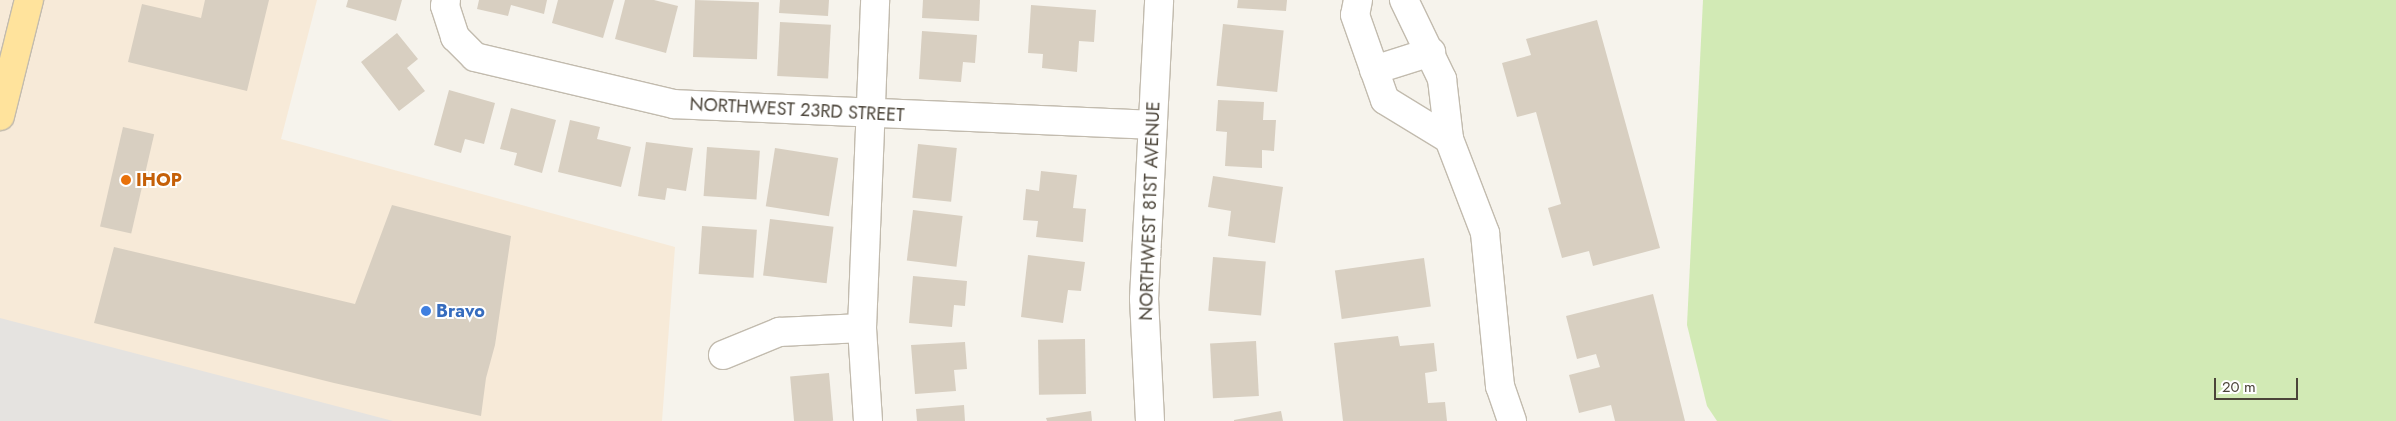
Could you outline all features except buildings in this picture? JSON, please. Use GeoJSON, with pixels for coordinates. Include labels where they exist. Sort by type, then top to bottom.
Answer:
{"type":"FeatureCollection","features":[{"type":"Feature","properties":{"kind":"main road"},"geometry":{"type":"LineString","coordinates":[[0,116],[5,70],[29,0]]}},
{"type":"Feature","properties":{"kind":"street","name":"NORTHWEST 23RD STREET"},"geometry":{"type":"LineString","coordinates":[[446,0],[445,6],[455,37],[475,57],[674,104],[1153,126]]}},
{"type":"Feature","properties":{"kind":"street"},"geometry":{"type":"LineString","coordinates":[[868,421],[862,328],[874,0]]}},
{"type":"Feature","properties":{"kind":"street","name":"NORTHWEST 81ST AVENUE"},"geometry":{"type":"LineString","coordinates":[[1150,421],[1144,299],[1159,0]]}},
{"type":"Feature","properties":{"kind":"street"},"geometry":{"type":"LineString","coordinates":[[1358,0],[1356,16],[1385,100],[1449,139]]}},
{"type":"Feature","properties":{"kind":"street"},"geometry":{"type":"LineString","coordinates":[[1404,0],[1442,78],[1449,139],[1485,233],[1500,386],[1512,421]]}},
{"type":"Feature","properties":{"kind":"street"},"geometry":{"type":"LineString","coordinates":[[1374,70],[1431,52]]}},
{"type":"Feature","properties":{"kind":"street"},"geometry":{"type":"LineString","coordinates":[[722,355],[779,332],[862,328]]}},
{"type":"Feature","properties":{"kind":"shaded area"},"geometry":{"type":"Polygon","coordinates":[[[0,0],[317,0],[281,139],[675,247],[662,421],[0,421],[0,0]]]}},
{"type":"Feature","properties":{"kind":"shaded area"},"geometry":{"type":"Polygon","coordinates":[[[0,318],[393,421],[0,421],[0,318]]]}},
{"type":"Feature","properties":{"kind":"green space"},"geometry":{"type":"Polygon","coordinates":[[[1703,0],[2396,0],[2396,421],[1717,421],[1707,406],[1687,325],[1703,0]]]}},
{"type":"Feature","properties":{"kind":"place","name":"IHOP"},"geometry":{"type":"Point","coordinates":[126,180]}},
{"type":"Feature","properties":{"kind":"place","name":"Bravo"},"geometry":{"type":"Point","coordinates":[426,311]}}]}
